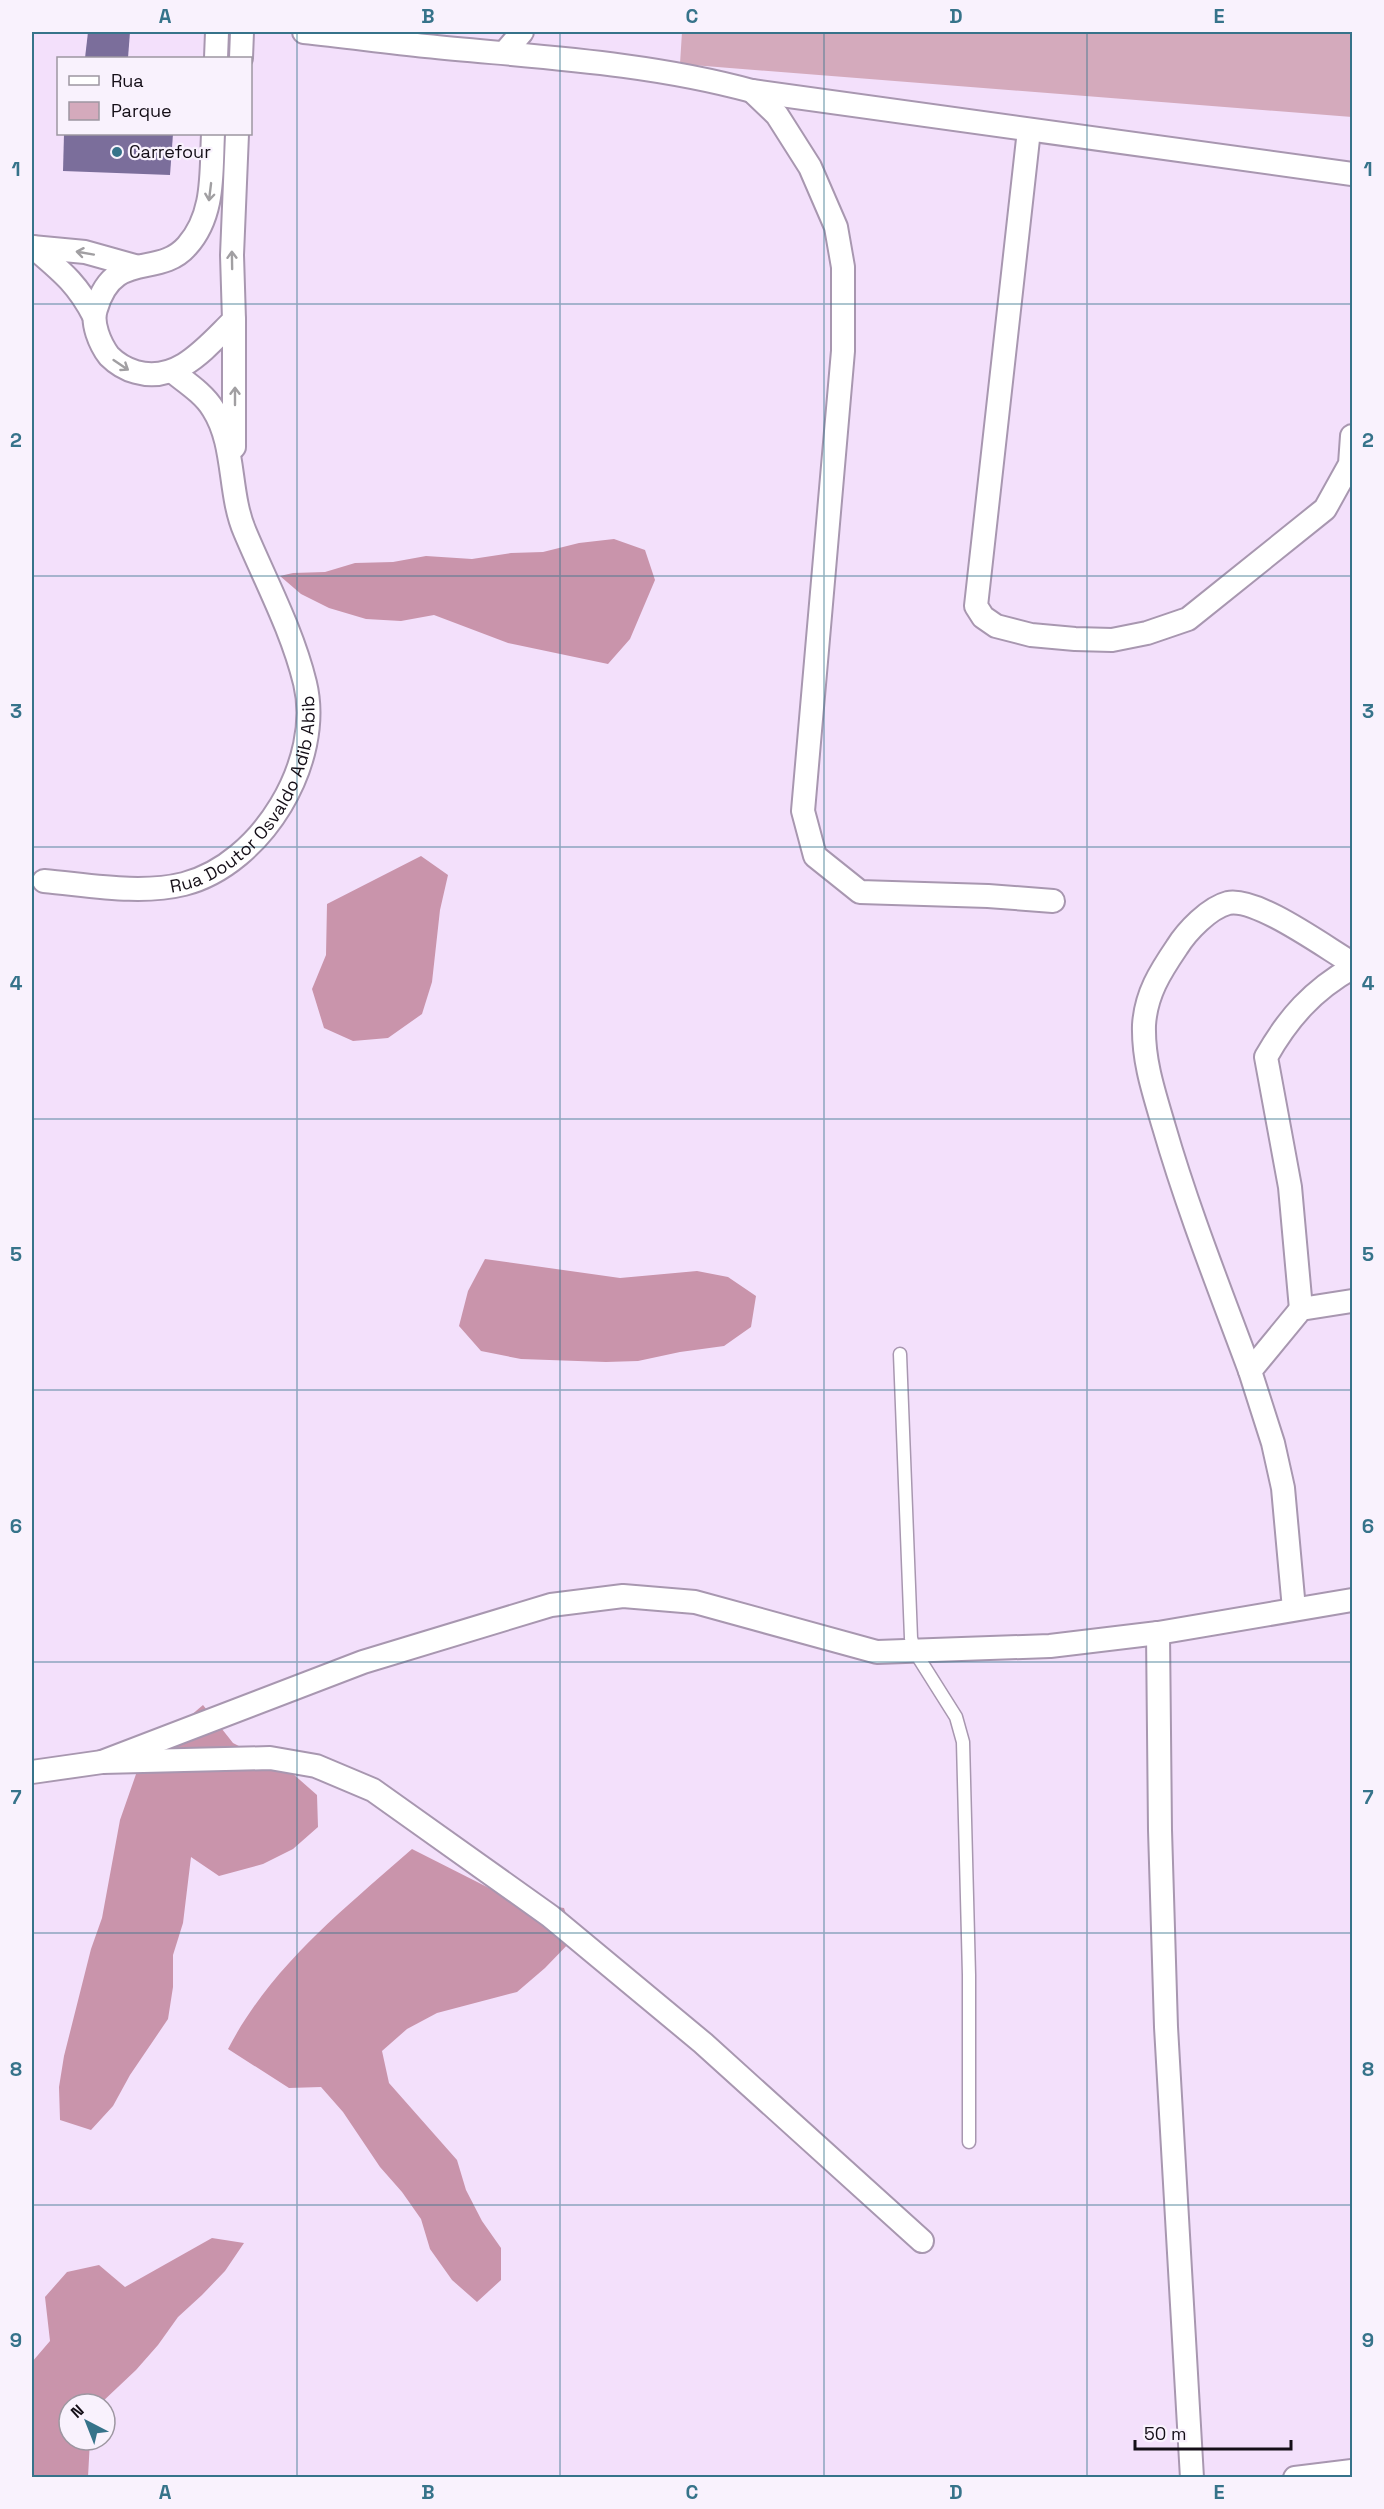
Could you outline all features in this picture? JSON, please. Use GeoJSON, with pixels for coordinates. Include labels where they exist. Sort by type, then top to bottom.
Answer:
{"type":"FeatureCollection","features":[{"type":"Feature","properties":{"kind":"street"},"geometry":{"type":"LineString","coordinates":[[216,57],[217,32]]}},
{"type":"Feature","properties":{"kind":"street"},"geometry":{"type":"LineString","coordinates":[[241,57],[242,32]]}},
{"type":"Feature","properties":{"kind":"street"},"geometry":{"type":"LineString","coordinates":[[304,32],[426,46],[505,52],[676,73],[752,92],[1353,174]]}},
{"type":"Feature","properties":{"kind":"street"},"geometry":{"type":"LineString","coordinates":[[505,52],[522,32]]}},
{"type":"Feature","properties":{"kind":"street"},"geometry":{"type":"LineString","coordinates":[[752,92],[777,115],[810,167],[836,227],[843,267],[843,351],[803,811],[815,856],[860,892],[988,896],[1053,901]]}},
{"type":"Feature","properties":{"kind":"street"},"geometry":{"type":"LineString","coordinates":[[1029,130],[976,606],[983,616],[996,626],[1031,635],[1112,640],[1148,633],[1188,620],[1325,509],[1350,464],[1353,436]]}},
{"type":"Feature","properties":{"kind":"street"},"geometry":{"type":"LineString","coordinates":[[94,316],[106,286],[117,275],[135,266],[161,262],[186,247],[204,222],[210,195],[213,135]]}},
{"type":"Feature","properties":{"kind":"street"},"geometry":{"type":"LineString","coordinates":[[233,476],[236,399],[232,255],[237,135]]}},
{"type":"Feature","properties":{"kind":"street"},"geometry":{"type":"LineString","coordinates":[[32,248],[86,252],[135,266]]}},
{"type":"Feature","properties":{"kind":"street"},"geometry":{"type":"LineString","coordinates":[[32,248],[71,280],[82,293],[94,316],[100,341],[110,356],[124,369],[144,374],[173,372],[194,359],[234,320]]}},
{"type":"Feature","properties":{"kind":"street"},"geometry":{"type":"LineString","coordinates":[[173,372],[202,395],[213,408],[221,424],[233,476]]}},
{"type":"Feature","properties":{"kind":"street","name":"Rua Doutor Osvaldo Adib Abib"},"geometry":{"type":"LineString","coordinates":[[44,881],[149,889],[186,883],[213,871],[244,850],[273,819],[289,791],[304,755],[310,721],[306,685],[284,617],[243,528],[233,476]]}},
{"type":"Feature","properties":{"kind":"street"},"geometry":{"type":"LineString","coordinates":[[1294,1609],[1283,1488],[1273,1443],[1250,1371],[1177,1172],[1146,1066],[1144,1024],[1153,982],[1181,940],[1210,912],[1227,903],[1245,903],[1267,912],[1353,966],[1310,996],[1278,1036],[1266,1057],[1290,1187],[1301,1309]]}},
{"type":"Feature","properties":{"kind":"street"},"geometry":{"type":"LineString","coordinates":[[1250,1371],[1301,1309],[1353,1301]]}},
{"type":"Feature","properties":{"kind":"street"},"geometry":{"type":"LineString","coordinates":[[102,1762],[363,1662],[551,1605],[623,1596],[695,1602],[877,1652],[915,1652],[1050,1646],[1158,1634],[1353,1600]]}},
{"type":"Feature","properties":{"kind":"street"},"geometry":{"type":"LineString","coordinates":[[1158,1634],[1160,1830],[1166,2027],[1192,2478]]}},
{"type":"Feature","properties":{"kind":"street"},"geometry":{"type":"LineString","coordinates":[[32,1772],[102,1762],[270,1758],[316,1766],[373,1790],[550,1916],[703,2043],[922,2241]]}},
{"type":"Feature","properties":{"kind":"street"},"geometry":{"type":"LineString","coordinates":[[1295,2478],[1353,2471]]}},
{"type":"Feature","properties":{"kind":"lane"},"geometry":{"type":"LineString","coordinates":[[900,1354],[911,1638],[915,1652],[956,1717],[963,1742],[969,1975],[969,2142]]}},
{"type":"Feature","properties":{"kind":"green space"},"geometry":{"type":"Polygon","coordinates":[[[682,32],[1352,32],[1352,117],[680,64],[682,32]]]}},
{"type":"Feature","properties":{"kind":"shaded area"},"geometry":{"type":"Polygon","coordinates":[[[614,539],[645,550],[655,580],[630,639],[608,664],[508,643],[434,615],[401,621],[366,619],[329,608],[301,594],[280,576],[293,573],[325,572],[355,563],[393,562],[426,556],[472,559],[511,553],[543,552],[579,543],[614,539]]]}},
{"type":"Feature","properties":{"kind":"shaded area"},"geometry":{"type":"Polygon","coordinates":[[[421,856],[448,875],[440,910],[432,982],[422,1014],[388,1038],[353,1041],[324,1028],[312,989],[326,955],[327,904],[421,856]]]}},
{"type":"Feature","properties":{"kind":"shaded area"},"geometry":{"type":"Polygon","coordinates":[[[485,1259],[620,1278],[697,1271],[728,1277],[756,1296],[751,1327],[724,1346],[638,1361],[521,1359],[481,1351],[459,1326],[468,1291],[485,1259]]]}},
{"type":"Feature","properties":{"kind":"shaded area"},"geometry":{"type":"Polygon","coordinates":[[[203,1705],[233,1743],[292,1773],[317,1795],[318,1827],[293,1849],[263,1864],[219,1876],[191,1857],[183,1923],[173,1955],[173,1987],[168,2019],[130,2075],[113,2106],[91,2130],[60,2120],[59,2087],[64,2056],[91,1949],[102,1918],[120,1820],[142,1757],[203,1705]]]}},
{"type":"Feature","properties":{"kind":"shaded area"},"geometry":{"type":"Polygon","coordinates":[[[412,1849],[495,1891],[532,1903],[564,1908],[574,1938],[545,1968],[517,1992],[437,2013],[407,2029],[382,2051],[389,2083],[457,2160],[466,2190],[482,2221],[501,2248],[501,2280],[477,2302],[452,2280],[430,2249],[421,2219],[380,2167],[343,2112],[321,2087],[289,2088],[228,2049],[245,2019],[287,1965],[335,1917],[412,1849]]]}},
{"type":"Feature","properties":{"kind":"shaded area"},"geometry":{"type":"Polygon","coordinates":[[[212,2238],[244,2243],[225,2271],[178,2317],[158,2345],[113,2392],[57,2392],[57,2452],[89,2452],[88,2477],[32,2477],[32,2362],[50,2341],[45,2297],[67,2272],[99,2265],[125,2287],[212,2238]]]}},
{"type":"Feature","properties":{"kind":"building"},"geometry":{"type":"Polygon","coordinates":[[[88,32],[130,32],[128,57],[85,57],[88,32]]]}},
{"type":"Feature","properties":{"kind":"building","name":"Carrefour"},"geometry":{"type":"Polygon","coordinates":[[[64,135],[173,135],[170,175],[63,171],[64,135]]]}},
{"type":"Feature","properties":{"kind":"place","name":"Carrefour"},"geometry":{"type":"Point","coordinates":[117,152]}}]}
